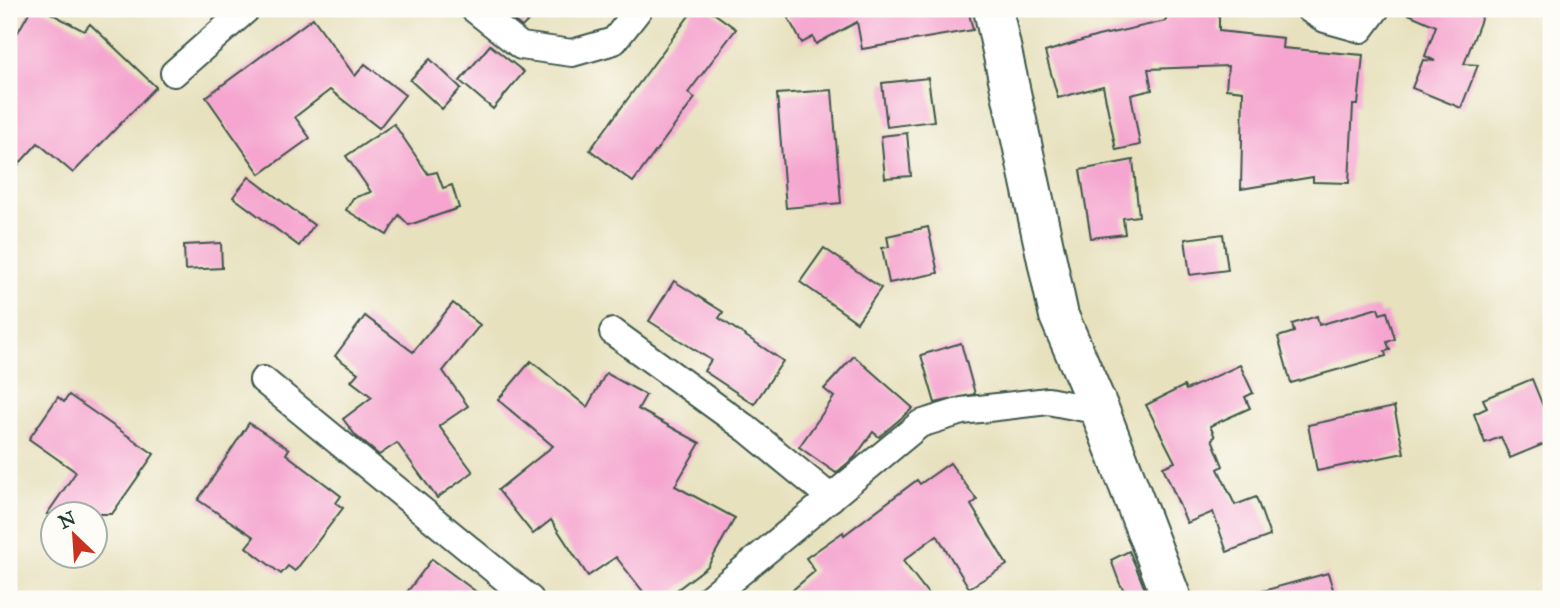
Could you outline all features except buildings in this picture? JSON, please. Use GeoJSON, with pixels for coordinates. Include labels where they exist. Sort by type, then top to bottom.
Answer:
{"type":"FeatureCollection","features":[{"type":"Feature","properties":{"kind":"street"},"geometry":{"type":"LineString","coordinates":[[174,73],[247,9]]}},
{"type":"Feature","properties":{"kind":"street"},"geometry":{"type":"LineString","coordinates":[[474,9],[521,46],[572,53],[614,41],[639,9]]}},
{"type":"Feature","properties":{"kind":"street"},"geometry":{"type":"LineString","coordinates":[[993,9],[1059,316],[1100,411],[1172,599]]}},
{"type":"Feature","properties":{"kind":"street"},"geometry":{"type":"LineString","coordinates":[[1309,9],[1325,19],[1362,29],[1376,9]]}},
{"type":"Feature","properties":{"kind":"street"},"geometry":{"type":"LineString","coordinates":[[613,332],[747,429],[831,498]]}},
{"type":"Feature","properties":{"kind":"street"},"geometry":{"type":"LineString","coordinates":[[263,380],[530,599]]}},
{"type":"Feature","properties":{"kind":"street"},"geometry":{"type":"LineString","coordinates":[[708,599],[920,424],[962,411],[1048,401],[1100,411]]}}]}
